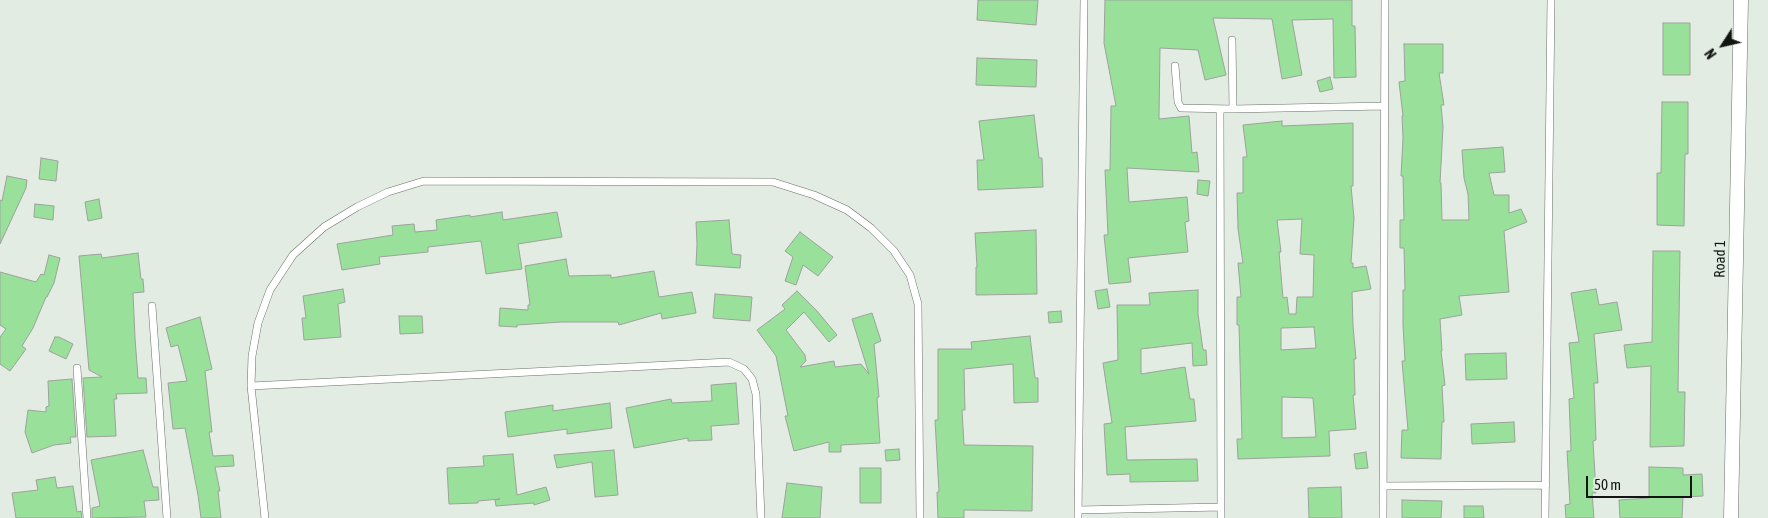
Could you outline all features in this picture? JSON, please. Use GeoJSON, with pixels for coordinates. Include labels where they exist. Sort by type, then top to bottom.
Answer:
{"type":"FeatureCollection","features":[{"type":"Feature","properties":{"kind":"street","name":"Road 1"},"geometry":{"type":"LineString","coordinates":[[1731,518],[1741,0]]}},
{"type":"Feature","properties":{"kind":"lane"},"geometry":{"type":"LineString","coordinates":[[1078,518],[1084,0]]}},
{"type":"Feature","properties":{"kind":"lane"},"geometry":{"type":"LineString","coordinates":[[1383,518],[1385,0]]}},
{"type":"Feature","properties":{"kind":"lane"},"geometry":{"type":"LineString","coordinates":[[1545,518],[1551,0]]}},
{"type":"Feature","properties":{"kind":"lane"},"geometry":{"type":"LineString","coordinates":[[1232,40],[1232,109]]}},
{"type":"Feature","properties":{"kind":"lane"},"geometry":{"type":"LineString","coordinates":[[1176,66],[1178,102],[1181,108],[1385,106]]}},
{"type":"Feature","properties":{"kind":"lane"},"geometry":{"type":"LineString","coordinates":[[1220,109],[1221,518]]}},
{"type":"Feature","properties":{"kind":"lane"},"geometry":{"type":"LineString","coordinates":[[265,518],[251,386],[252,356],[258,323],[270,290],[293,255],[324,228],[358,207],[388,192],[424,181],[773,182],[814,195],[846,210],[871,228],[894,251],[910,275],[918,304],[920,518]]}},
{"type":"Feature","properties":{"kind":"lane"},"geometry":{"type":"LineString","coordinates":[[152,306],[167,518]]}},
{"type":"Feature","properties":{"kind":"lane"},"geometry":{"type":"LineString","coordinates":[[251,386],[729,362],[744,369],[752,379],[756,394],[761,518]]}},
{"type":"Feature","properties":{"kind":"lane"},"geometry":{"type":"LineString","coordinates":[[77,368],[87,518]]}},
{"type":"Feature","properties":{"kind":"lane"},"geometry":{"type":"LineString","coordinates":[[1383,486],[1546,485]]}},
{"type":"Feature","properties":{"kind":"lane"},"geometry":{"type":"LineString","coordinates":[[1078,510],[1221,507]]}},
{"type":"Feature","properties":{"kind":"building"},"geometry":{"type":"Polygon","coordinates":[[[978,0],[1038,0],[1036,25],[977,20],[978,0]]]}},
{"type":"Feature","properties":{"kind":"building"},"geometry":{"type":"Polygon","coordinates":[[[1105,0],[1352,0],[1352,26],[1355,26],[1356,77],[1334,78],[1333,19],[1292,20],[1302,75],[1282,79],[1272,19],[1213,18],[1226,75],[1205,80],[1198,50],[1160,48],[1159,119],[1189,116],[1192,153],[1197,152],[1199,172],[1127,168],[1129,202],[1187,197],[1189,221],[1185,222],[1188,252],[1128,258],[1131,282],[1109,284],[1104,235],[1108,235],[1105,170],[1110,170],[1111,106],[1116,106],[1104,43],[1105,0]]]}},
{"type":"Feature","properties":{"kind":"building"},"geometry":{"type":"Polygon","coordinates":[[[1663,23],[1690,23],[1690,75],[1663,75],[1663,23]]]}},
{"type":"Feature","properties":{"kind":"building"},"geometry":{"type":"Polygon","coordinates":[[[1404,44],[1443,44],[1443,73],[1439,73],[1444,105],[1441,105],[1443,127],[1440,183],[1442,220],[1469,220],[1468,194],[1464,178],[1462,150],[1503,147],[1505,172],[1489,173],[1494,195],[1509,195],[1509,213],[1521,209],[1527,222],[1504,231],[1509,292],[1459,296],[1462,315],[1440,319],[1445,385],[1442,386],[1444,422],[1442,422],[1441,459],[1401,458],[1402,430],[1408,430],[1402,361],[1405,361],[1403,325],[1403,290],[1405,290],[1404,248],[1400,248],[1400,220],[1404,220],[1403,176],[1401,176],[1403,116],[1399,82],[1405,81],[1404,44]]]}},
{"type":"Feature","properties":{"kind":"building"},"geometry":{"type":"Polygon","coordinates":[[[977,58],[1037,60],[1036,87],[976,85],[977,58]]]}},
{"type":"Feature","properties":{"kind":"building"},"geometry":{"type":"Polygon","coordinates":[[[1330,77],[1333,89],[1320,92],[1317,81],[1330,77]]]}},
{"type":"Feature","properties":{"kind":"building"},"geometry":{"type":"Polygon","coordinates":[[[1662,102],[1688,102],[1688,154],[1685,154],[1684,226],[1657,225],[1657,173],[1661,173],[1662,102]]]}},
{"type":"Feature","properties":{"kind":"building"},"geometry":{"type":"Polygon","coordinates":[[[1034,115],[1039,158],[1042,158],[1043,187],[978,190],[977,160],[984,160],[979,121],[1034,115]]]}},
{"type":"Feature","properties":{"kind":"building"},"geometry":{"type":"Polygon","coordinates":[[[1282,121],[1282,126],[1353,123],[1353,186],[1351,186],[1354,218],[1351,263],[1353,263],[1353,268],[1366,266],[1371,289],[1352,292],[1356,359],[1354,359],[1355,395],[1353,395],[1356,429],[1329,431],[1330,456],[1238,459],[1237,439],[1242,439],[1237,297],[1241,297],[1238,263],[1243,263],[1238,229],[1237,193],[1243,193],[1243,157],[1247,157],[1243,125],[1282,121]],[[1302,219],[1277,220],[1281,252],[1279,252],[1283,298],[1287,297],[1289,314],[1296,314],[1297,297],[1313,297],[1314,255],[1300,254],[1302,219]],[[1314,327],[1281,328],[1281,350],[1316,348],[1314,327]],[[1282,397],[1282,438],[1316,437],[1313,398],[1282,397]]]}},
{"type":"Feature","properties":{"kind":"building"},"geometry":{"type":"Polygon","coordinates":[[[41,158],[58,161],[56,181],[39,179],[41,158]]]}},
{"type":"Feature","properties":{"kind":"building"},"geometry":{"type":"Polygon","coordinates":[[[7,176],[27,180],[26,188],[0,244],[0,200],[2,201],[7,176]]]}},
{"type":"Feature","properties":{"kind":"building"},"geometry":{"type":"Polygon","coordinates":[[[1198,180],[1210,181],[1208,196],[1197,194],[1198,180]]]}},
{"type":"Feature","properties":{"kind":"building"},"geometry":{"type":"Polygon","coordinates":[[[99,199],[102,218],[88,221],[85,202],[99,199]]]}},
{"type":"Feature","properties":{"kind":"building"},"geometry":{"type":"Polygon","coordinates":[[[35,204],[54,206],[53,220],[34,217],[35,204]]]}},
{"type":"Feature","properties":{"kind":"building"},"geometry":{"type":"Polygon","coordinates":[[[502,212],[503,220],[557,212],[562,237],[518,244],[522,269],[486,274],[481,241],[428,247],[428,252],[379,257],[380,264],[342,270],[337,244],[393,235],[392,226],[414,224],[415,232],[437,230],[436,220],[502,212]]]}},
{"type":"Feature","properties":{"kind":"building"},"geometry":{"type":"Polygon","coordinates":[[[729,220],[732,254],[741,255],[740,268],[696,265],[696,222],[729,220]]]}},
{"type":"Feature","properties":{"kind":"building"},"geometry":{"type":"Polygon","coordinates":[[[1036,230],[1037,294],[976,295],[975,233],[1036,230]]]}},
{"type":"Feature","properties":{"kind":"building"},"geometry":{"type":"Polygon","coordinates":[[[800,232],[833,257],[818,276],[803,265],[796,285],[785,281],[793,257],[785,251],[800,232]]]}},
{"type":"Feature","properties":{"kind":"building"},"geometry":{"type":"Polygon","coordinates":[[[1653,251],[1680,251],[1678,392],[1685,392],[1684,446],[1650,447],[1651,366],[1627,368],[1624,345],[1652,342],[1653,251]]]}},
{"type":"Feature","properties":{"kind":"building"},"geometry":{"type":"Polygon","coordinates":[[[138,253],[144,292],[133,293],[135,338],[138,378],[146,378],[147,393],[116,394],[117,399],[114,399],[116,436],[87,437],[83,378],[102,377],[89,370],[79,256],[101,254],[102,258],[138,253]]]}},
{"type":"Feature","properties":{"kind":"building"},"geometry":{"type":"Polygon","coordinates":[[[49,255],[60,258],[54,283],[33,328],[22,346],[26,349],[10,371],[0,364],[0,337],[6,329],[0,325],[0,272],[36,282],[41,274],[44,275],[49,255]]]}},
{"type":"Feature","properties":{"kind":"building"},"geometry":{"type":"Polygon","coordinates":[[[566,259],[569,276],[611,275],[611,278],[654,271],[659,297],[692,292],[696,313],[662,319],[661,313],[619,325],[618,322],[561,322],[517,325],[517,327],[499,326],[500,308],[528,310],[528,305],[530,305],[525,266],[566,259]]]}},
{"type":"Feature","properties":{"kind":"building"},"geometry":{"type":"Polygon","coordinates":[[[343,289],[345,302],[338,304],[341,337],[304,340],[302,318],[306,318],[303,296],[343,289]]]}},
{"type":"Feature","properties":{"kind":"building"},"geometry":{"type":"Polygon","coordinates":[[[1107,289],[1110,307],[1098,309],[1095,291],[1107,289]]]}},
{"type":"Feature","properties":{"kind":"building"},"geometry":{"type":"Polygon","coordinates":[[[1596,289],[1599,305],[1617,302],[1622,330],[1594,334],[1598,383],[1594,383],[1596,440],[1593,441],[1596,493],[1592,493],[1594,518],[1566,518],[1565,505],[1570,504],[1567,451],[1571,451],[1569,399],[1574,398],[1569,343],[1579,342],[1571,293],[1596,289]]]}},
{"type":"Feature","properties":{"kind":"building"},"geometry":{"type":"Polygon","coordinates":[[[1198,290],[1198,314],[1203,350],[1206,350],[1207,365],[1193,366],[1192,343],[1141,349],[1141,374],[1185,367],[1190,399],[1194,399],[1196,421],[1125,427],[1127,460],[1197,459],[1198,481],[1130,482],[1130,474],[1107,475],[1104,424],[1112,423],[1103,363],[1118,360],[1117,305],[1150,305],[1149,293],[1198,290]]]}},
{"type":"Feature","properties":{"kind":"building"},"geometry":{"type":"Polygon","coordinates":[[[797,291],[837,335],[829,342],[804,312],[786,330],[805,355],[806,361],[800,367],[834,361],[835,367],[861,364],[869,374],[852,319],[872,313],[881,341],[874,344],[879,397],[877,398],[880,443],[841,445],[841,452],[829,452],[829,442],[794,451],[785,416],[788,416],[776,356],[757,330],[785,309],[782,305],[797,291]]]}},
{"type":"Feature","properties":{"kind":"building"},"geometry":{"type":"Polygon","coordinates":[[[715,294],[752,297],[750,321],[713,318],[715,294]]]}},
{"type":"Feature","properties":{"kind":"building"},"geometry":{"type":"Polygon","coordinates":[[[1061,311],[1062,322],[1049,323],[1048,312],[1061,311]]]}},
{"type":"Feature","properties":{"kind":"building"},"geometry":{"type":"Polygon","coordinates":[[[399,316],[422,316],[423,333],[400,334],[399,316]]]}},
{"type":"Feature","properties":{"kind":"building"},"geometry":{"type":"Polygon","coordinates":[[[200,317],[212,369],[205,371],[212,432],[209,432],[213,456],[233,455],[234,466],[215,467],[220,491],[218,491],[221,518],[201,518],[185,428],[173,429],[168,383],[187,381],[178,345],[171,347],[166,328],[200,317]]]}},
{"type":"Feature","properties":{"kind":"building"},"geometry":{"type":"Polygon","coordinates":[[[1030,336],[1035,378],[1038,378],[1038,402],[1014,403],[1013,364],[964,369],[965,410],[962,410],[964,445],[1033,446],[1032,511],[964,510],[964,518],[938,518],[937,492],[939,492],[935,420],[938,420],[938,349],[972,349],[971,342],[1030,336]]]}},
{"type":"Feature","properties":{"kind":"building"},"geometry":{"type":"Polygon","coordinates":[[[55,337],[73,344],[66,359],[49,351],[55,337]]]}},
{"type":"Feature","properties":{"kind":"building"},"geometry":{"type":"Polygon","coordinates":[[[1506,353],[1507,379],[1466,380],[1465,354],[1506,353]]]}},
{"type":"Feature","properties":{"kind":"building"},"geometry":{"type":"Polygon","coordinates":[[[72,379],[76,437],[70,437],[71,443],[54,445],[32,453],[25,432],[28,410],[46,412],[46,407],[49,406],[48,381],[72,379]]]}},
{"type":"Feature","properties":{"kind":"building"},"geometry":{"type":"Polygon","coordinates":[[[736,383],[739,424],[711,426],[712,440],[688,441],[688,438],[634,448],[626,408],[671,399],[672,403],[712,401],[711,385],[736,383]]]}},
{"type":"Feature","properties":{"kind":"building"},"geometry":{"type":"Polygon","coordinates":[[[610,403],[612,428],[567,434],[567,429],[508,437],[505,412],[553,405],[553,411],[610,403]]]}},
{"type":"Feature","properties":{"kind":"building"},"geometry":{"type":"Polygon","coordinates":[[[1514,422],[1515,442],[1472,444],[1471,424],[1514,422]]]}},
{"type":"Feature","properties":{"kind":"building"},"geometry":{"type":"Polygon","coordinates":[[[899,449],[900,460],[886,461],[885,450],[899,449]]]}},
{"type":"Feature","properties":{"kind":"building"},"geometry":{"type":"Polygon","coordinates":[[[143,450],[153,487],[158,487],[159,500],[144,501],[146,517],[92,518],[92,508],[100,506],[91,460],[143,450]]]}},
{"type":"Feature","properties":{"kind":"building"},"geometry":{"type":"Polygon","coordinates":[[[614,450],[618,495],[595,497],[592,462],[557,468],[554,455],[614,450]]]}},
{"type":"Feature","properties":{"kind":"building"},"geometry":{"type":"Polygon","coordinates":[[[1366,452],[1368,468],[1356,469],[1354,454],[1366,452]]]}},
{"type":"Feature","properties":{"kind":"building"},"geometry":{"type":"Polygon","coordinates":[[[513,454],[517,495],[546,487],[550,500],[534,505],[534,503],[496,506],[495,500],[500,499],[478,501],[478,503],[449,504],[447,468],[484,466],[483,456],[513,454]]]}},
{"type":"Feature","properties":{"kind":"building"},"geometry":{"type":"Polygon","coordinates":[[[1649,467],[1683,468],[1683,475],[1702,474],[1703,496],[1683,497],[1682,518],[1620,518],[1619,500],[1649,498],[1649,467]]]}},
{"type":"Feature","properties":{"kind":"building"},"geometry":{"type":"Polygon","coordinates":[[[860,468],[881,468],[881,503],[860,503],[860,468]]]}},
{"type":"Feature","properties":{"kind":"building"},"geometry":{"type":"Polygon","coordinates":[[[55,477],[57,488],[73,486],[77,512],[81,511],[82,518],[16,518],[12,493],[38,490],[36,480],[55,477]]]}},
{"type":"Feature","properties":{"kind":"building"},"geometry":{"type":"Polygon","coordinates":[[[787,483],[822,487],[820,518],[782,518],[787,483]]]}},
{"type":"Feature","properties":{"kind":"building"},"geometry":{"type":"Polygon","coordinates":[[[1341,487],[1342,518],[1309,518],[1308,488],[1341,487]]]}},
{"type":"Feature","properties":{"kind":"building"},"geometry":{"type":"Polygon","coordinates":[[[1402,500],[1442,501],[1441,518],[1402,518],[1402,500]]]}},
{"type":"Feature","properties":{"kind":"building"},"geometry":{"type":"Polygon","coordinates":[[[1464,506],[1483,506],[1484,518],[1464,518],[1464,506]]]}}]}
